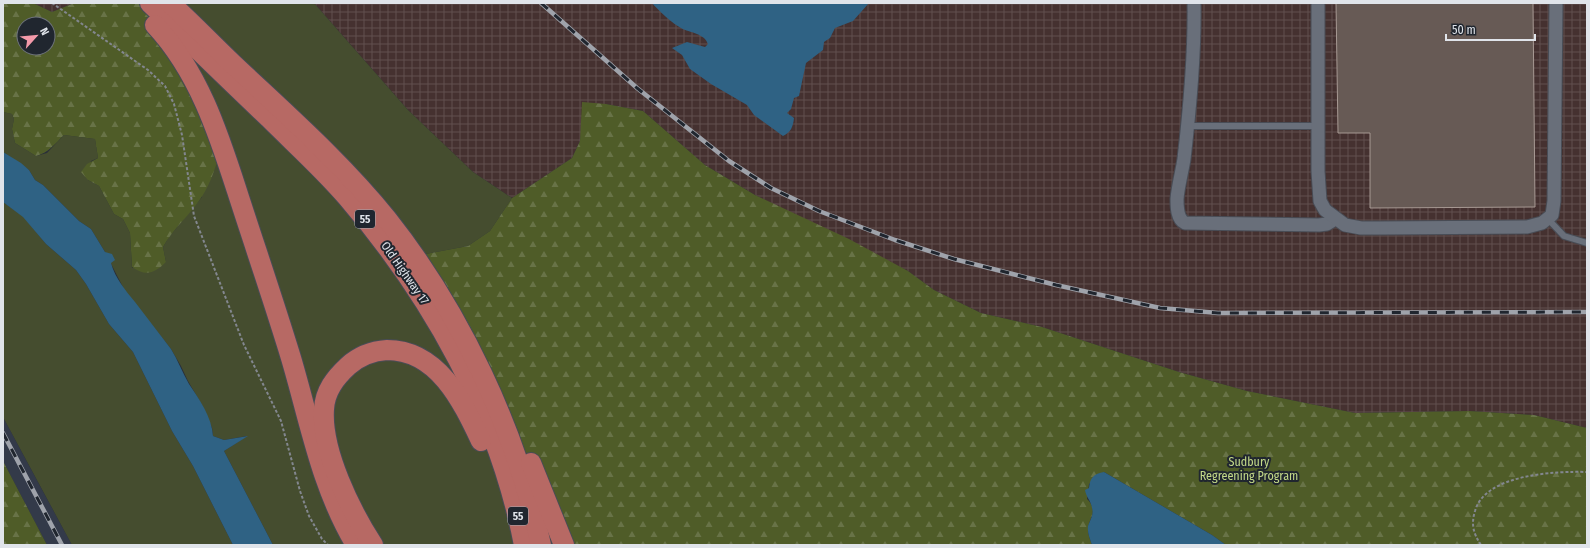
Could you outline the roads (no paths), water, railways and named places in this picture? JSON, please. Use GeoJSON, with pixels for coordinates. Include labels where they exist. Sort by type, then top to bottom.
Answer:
{"type":"FeatureCollection","features":[{"type":"Feature","properties":{"kind":"main road"},"geometry":{"type":"LineString","coordinates":[[141,3],[150,20],[171,42],[185,62],[211,120],[229,167],[291,358],[320,466],[341,521],[356,545]]}},
{"type":"Feature","properties":{"kind":"main road","name":"Old Highway 17"},"geometry":{"type":"LineString","coordinates":[[150,3],[336,185],[376,232],[405,271],[442,329],[464,371],[492,437],[519,517],[524,545]]}},
{"type":"Feature","properties":{"kind":"main road","name":"Old Highway 17"},"geometry":{"type":"LineString","coordinates":[[170,3],[303,129],[354,182],[387,220],[414,257],[443,302],[468,346],[500,414],[526,486],[541,545]]}},
{"type":"Feature","properties":{"kind":"main road"},"geometry":{"type":"LineString","coordinates":[[373,545],[358,521],[339,478],[328,441],[324,409],[327,394],[333,382],[351,363],[368,353],[380,350],[416,355],[437,370],[456,394],[471,420],[488,459],[509,487]]}},
{"type":"Feature","properties":{"kind":"main road"},"geometry":{"type":"LineString","coordinates":[[500,414],[518,433],[564,545]]}},
{"type":"Feature","properties":{"kind":"street"},"geometry":{"type":"LineString","coordinates":[[1194,3],[1193,67],[1184,160],[1177,199],[1178,215],[1181,221],[1185,224],[1319,225],[1327,224],[1335,218]]}},
{"type":"Feature","properties":{"kind":"street"},"geometry":{"type":"LineString","coordinates":[[1318,3],[1319,193],[1325,210],[1346,225],[1361,228],[1527,227],[1536,225],[1548,219],[1552,215],[1554,201],[1556,3]]}},
{"type":"Feature","properties":{"kind":"lane"},"geometry":{"type":"LineString","coordinates":[[1187,126],[1318,126]]}},
{"type":"Feature","properties":{"kind":"lane"},"geometry":{"type":"LineString","coordinates":[[1548,219],[1564,236],[1587,243]]}},
{"type":"Feature","properties":{"kind":"water"},"geometry":{"type":"Polygon","coordinates":[[[652,3],[869,3],[853,21],[835,28],[830,38],[824,42],[823,50],[806,63],[799,96],[794,98],[791,109],[787,113],[794,118],[792,127],[788,133],[783,136],[754,115],[747,105],[711,84],[690,69],[682,55],[672,48],[687,42],[705,47],[708,44],[706,40],[700,35],[678,26],[666,17],[652,3]]]}},
{"type":"Feature","properties":{"kind":"water"},"geometry":{"type":"Polygon","coordinates":[[[3,152],[21,163],[29,170],[35,180],[43,185],[79,221],[91,229],[105,252],[112,254],[115,260],[111,263],[118,279],[176,357],[187,380],[208,415],[213,436],[224,440],[248,436],[224,451],[273,545],[233,545],[193,466],[172,431],[133,352],[109,324],[86,284],[76,270],[46,244],[23,217],[3,202],[3,152]]]}},
{"type":"Feature","properties":{"kind":"water"},"geometry":{"type":"Polygon","coordinates":[[[1104,472],[1212,535],[1226,545],[1092,545],[1088,529],[1092,515],[1091,503],[1085,490],[1089,488],[1090,481],[1093,477],[1104,472]]]}},
{"type":"Feature","properties":{"kind":"railway"},"geometry":{"type":"LineString","coordinates":[[541,3],[637,88],[729,161],[771,188],[819,211],[895,240],[954,259],[1056,285],[1160,308],[1218,313],[1587,312]]}},
{"type":"Feature","properties":{"kind":"railway"},"geometry":{"type":"LineString","coordinates":[[3,433],[62,545]]}},
{"type":"Feature","properties":{"kind":"park label","name":"Sudbury Regreening Program"},"geometry":{"type":"Point","coordinates":[1249,469]}}]}
